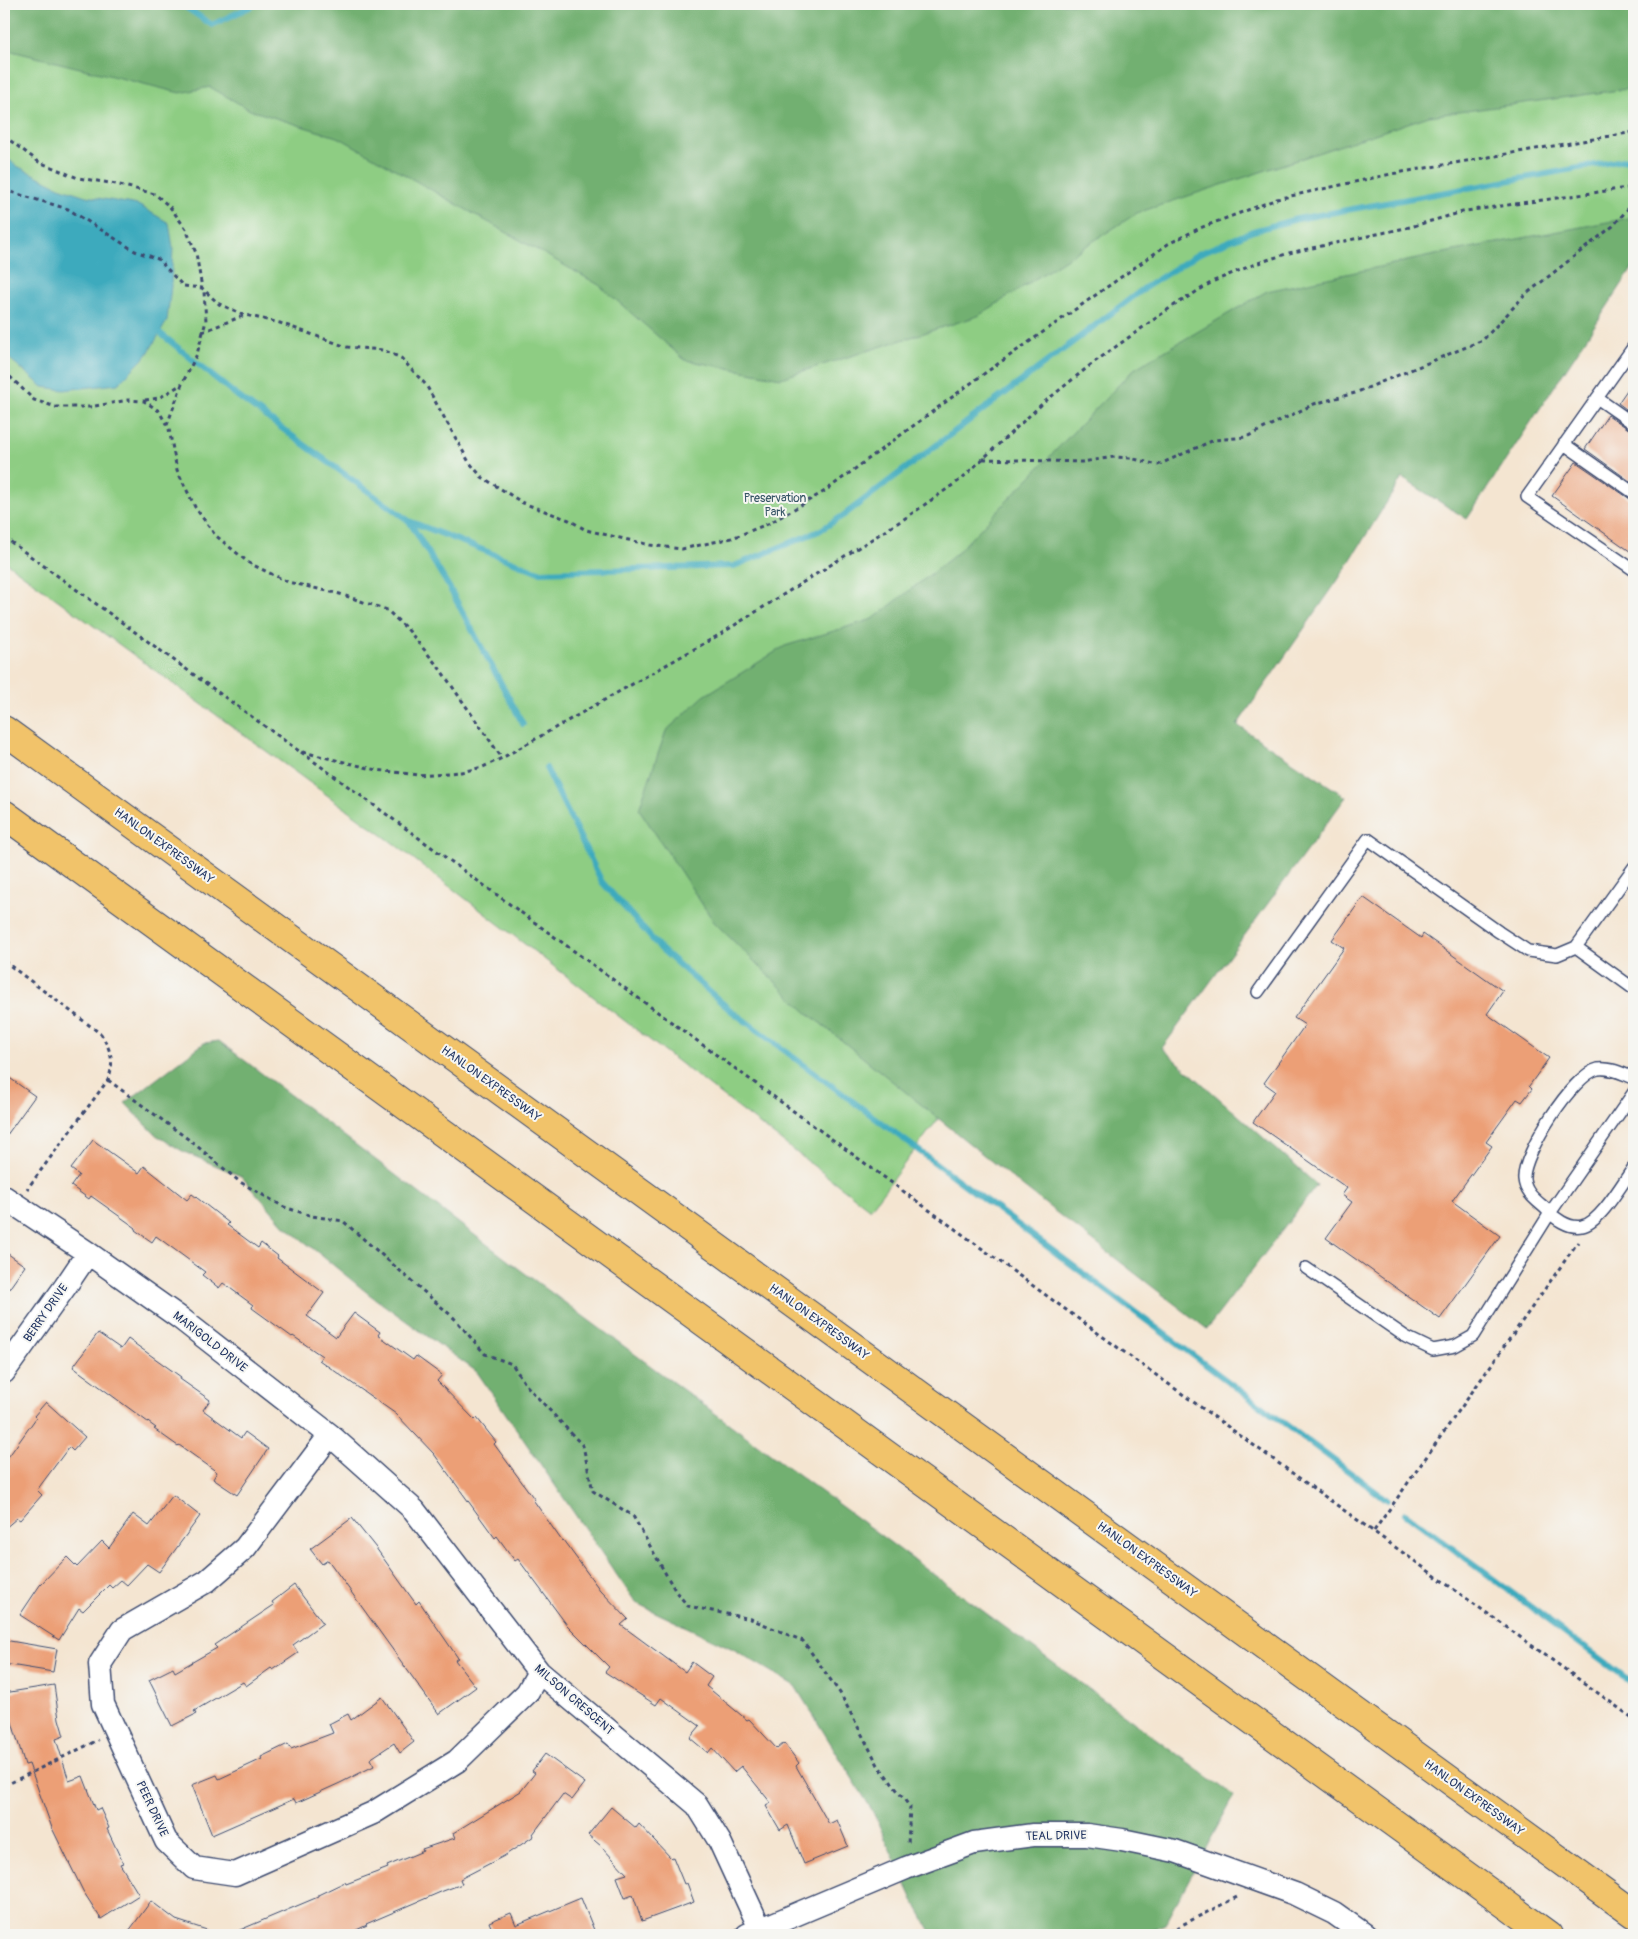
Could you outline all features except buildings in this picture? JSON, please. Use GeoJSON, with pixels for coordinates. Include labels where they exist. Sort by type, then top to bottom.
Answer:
{"type":"FeatureCollection","features":[{"type":"Feature","properties":{"kind":"highway","name":"HANLON EXPRESSWAY"},"geometry":{"type":"LineString","coordinates":[[4,730],[1634,1914]]}},
{"type":"Feature","properties":{"kind":"highway"},"geometry":{"type":"LineString","coordinates":[[4,814],[1548,1935]]}},
{"type":"Feature","properties":{"kind":"street"},"geometry":{"type":"LineString","coordinates":[[10,1202],[88,1253]]}},
{"type":"Feature","properties":{"kind":"street","name":"BERRY DRIVE"},"geometry":{"type":"LineString","coordinates":[[4,1372],[88,1253]]}},
{"type":"Feature","properties":{"kind":"street","name":"MARIGOLD DRIVE"},"geometry":{"type":"LineString","coordinates":[[88,1253],[180,1318],[330,1435]]}},
{"type":"Feature","properties":{"kind":"street","name":"MILSON CRESCENT"},"geometry":{"type":"LineString","coordinates":[[330,1435],[414,1510],[539,1672],[696,1805],[720,1842],[756,1933]]}},
{"type":"Feature","properties":{"kind":"street","name":"PEER DRIVE"},"geometry":{"type":"LineString","coordinates":[[330,1435],[245,1548],[207,1581],[122,1630],[100,1664],[103,1704],[166,1841],[194,1868],[235,1874],[373,1813],[457,1761],[527,1693],[539,1672]]}},
{"type":"Feature","properties":{"kind":"street","name":"TEAL DRIVE"},"geometry":{"type":"LineString","coordinates":[[756,1933],[906,1868],[974,1843],[1033,1834],[1087,1835],[1175,1851],[1295,1894],[1334,1913],[1365,1935]]}},
{"type":"Feature","properties":{"kind":"lane"},"geometry":{"type":"LineString","coordinates":[[1633,351],[1597,398],[1527,497],[1634,570]]}},
{"type":"Feature","properties":{"kind":"lane"},"geometry":{"type":"LineString","coordinates":[[1597,398],[1634,424]]}},
{"type":"Feature","properties":{"kind":"lane"},"geometry":{"type":"LineString","coordinates":[[1564,444],[1634,493]]}},
{"type":"Feature","properties":{"kind":"lane"},"geometry":{"type":"LineString","coordinates":[[1258,992],[1368,839],[1528,951],[1557,955],[1576,948],[1634,867]]}},
{"type":"Feature","properties":{"kind":"lane"},"geometry":{"type":"LineString","coordinates":[[1576,948],[1634,988]]}},
{"type":"Feature","properties":{"kind":"lane"},"geometry":{"type":"LineString","coordinates":[[1634,1078],[1612,1070],[1597,1069],[1580,1078],[1539,1134],[1525,1167],[1524,1179],[1526,1190],[1550,1213],[1566,1223],[1584,1226],[1595,1219],[1634,1167]]}},
{"type":"Feature","properties":{"kind":"lane"},"geometry":{"type":"LineString","coordinates":[[1306,1268],[1406,1337],[1433,1350],[1455,1346],[1473,1336],[1550,1213],[1634,1092]]}},
{"type":"Feature","properties":{"kind":"path"},"geometry":{"type":"LineString","coordinates":[[4,190],[68,209],[135,251],[158,259],[183,286],[203,289],[219,304],[245,315],[280,323],[347,347],[383,350],[401,358],[426,385],[469,462],[482,477],[523,503],[569,520],[586,530],[650,545],[682,549],[732,538],[770,523],[825,491],[978,378],[1160,250],[1200,228],[1277,199],[1391,174],[1634,132]]}},
{"type":"Feature","properties":{"kind":"path"},"geometry":{"type":"LineString","coordinates":[[4,136],[38,162],[78,178],[116,184],[154,194],[170,207],[186,229],[196,253],[203,289],[206,321],[197,354],[182,384],[167,426]]}},
{"type":"Feature","properties":{"kind":"path"},"geometry":{"type":"LineString","coordinates":[[299,751],[377,770],[418,775],[461,772],[483,767],[719,635],[935,498],[960,480],[1042,404],[1093,363],[1170,308],[1197,291],[1232,273],[1289,253],[1410,227],[1466,211],[1634,187]]}},
{"type":"Feature","properties":{"kind":"path"},"geometry":{"type":"LineString","coordinates":[[983,459],[1082,462],[1130,458],[1158,466],[1214,440],[1246,437],[1314,404],[1355,393],[1483,340],[1525,295],[1613,226],[1634,202]]}},
{"type":"Feature","properties":{"kind":"path"},"geometry":{"type":"LineString","coordinates":[[202,332],[245,315]]}},
{"type":"Feature","properties":{"kind":"path"},"geometry":{"type":"LineString","coordinates":[[4,371],[34,400],[56,407],[90,407],[128,400],[144,401],[159,398],[182,384]]}},
{"type":"Feature","properties":{"kind":"path"},"geometry":{"type":"LineString","coordinates":[[144,401],[159,412],[167,426],[177,470],[195,507],[215,535],[249,563],[288,582],[340,594],[387,610],[409,631],[440,669],[502,758]]}},
{"type":"Feature","properties":{"kind":"path"},"geometry":{"type":"LineString","coordinates":[[4,538],[1090,1328],[1634,1719]]}},
{"type":"Feature","properties":{"kind":"path"},"geometry":{"type":"LineString","coordinates":[[4,961],[101,1034],[110,1048],[113,1067],[108,1080],[10,1202]]}},
{"type":"Feature","properties":{"kind":"path"},"geometry":{"type":"LineString","coordinates":[[108,1080],[192,1142],[240,1182],[284,1207],[312,1216],[343,1221],[454,1318],[485,1354],[512,1364],[526,1385],[583,1446],[593,1491],[633,1516],[676,1592],[688,1606],[752,1619],[803,1641],[840,1693],[878,1765],[910,1807],[906,1868]]}},
{"type":"Feature","properties":{"kind":"path"},"geometry":{"type":"LineString","coordinates":[[1374,1531],[1595,1219]]}},
{"type":"Feature","properties":{"kind":"path"},"geometry":{"type":"LineString","coordinates":[[4,1786],[115,1732]]}},
{"type":"Feature","properties":{"kind":"path"},"geometry":{"type":"LineString","coordinates":[[1162,1935],[1266,1883]]}},
{"type":"Feature","properties":{"kind":"green space","name":"Preservation Park"},"geometry":{"type":"Polygon","coordinates":[[[4,4],[1634,4],[1634,223],[1402,478],[1237,725],[870,1209],[389,840],[4,561],[4,4]]]}},
{"type":"Feature","properties":{"kind":"green space"},"geometry":{"type":"Polygon","coordinates":[[[4,4],[1634,4],[1634,88],[1429,116],[1137,213],[978,316],[781,378],[685,360],[599,285],[340,138],[250,110],[210,87],[180,93],[4,49],[4,4]]]}},
{"type":"Feature","properties":{"kind":"green space"},"geometry":{"type":"Polygon","coordinates":[[[1634,217],[1634,266],[1467,519],[1402,478],[1338,580],[1237,725],[1346,797],[1162,1048],[1317,1185],[1207,1329],[1022,1186],[804,1010],[714,922],[639,809],[666,731],[704,696],[785,646],[873,619],[955,555],[1134,369],[1267,291],[1454,251],[1634,217]]]}},
{"type":"Feature","properties":{"kind":"green space"},"geometry":{"type":"Polygon","coordinates":[[[219,1041],[522,1271],[1234,1796],[1165,1924],[1139,1935],[933,1935],[913,1900],[872,1810],[795,1686],[733,1649],[636,1603],[477,1372],[370,1295],[284,1225],[241,1176],[184,1152],[156,1135],[125,1103],[204,1043],[219,1041]]]}},
{"type":"Feature","properties":{"kind":"water"},"geometry":{"type":"Polygon","coordinates":[[[4,156],[17,166],[59,187],[86,196],[138,205],[169,223],[173,248],[167,321],[147,355],[118,384],[64,390],[43,387],[4,354],[4,156]]]}},
{"type":"Feature","properties":{"kind":"waterway"},"geometry":{"type":"LineString","coordinates":[[181,4],[212,25],[256,4]]}},
{"type":"Feature","properties":{"kind":"waterway"},"geometry":{"type":"LineString","coordinates":[[160,333],[236,395],[409,521],[539,572],[734,566],[819,531],[844,515],[1146,287],[1198,254],[1253,231],[1297,219],[1634,158]]}},
{"type":"Feature","properties":{"kind":"waterway"},"geometry":{"type":"LineString","coordinates":[[409,521],[449,587],[523,724]]}},
{"type":"Feature","properties":{"kind":"waterway"},"geometry":{"type":"LineString","coordinates":[[546,768],[602,882],[661,949],[729,1009],[1387,1500]]}},
{"type":"Feature","properties":{"kind":"waterway"},"geometry":{"type":"LineString","coordinates":[[1405,1513],[1634,1684]]}}]}
